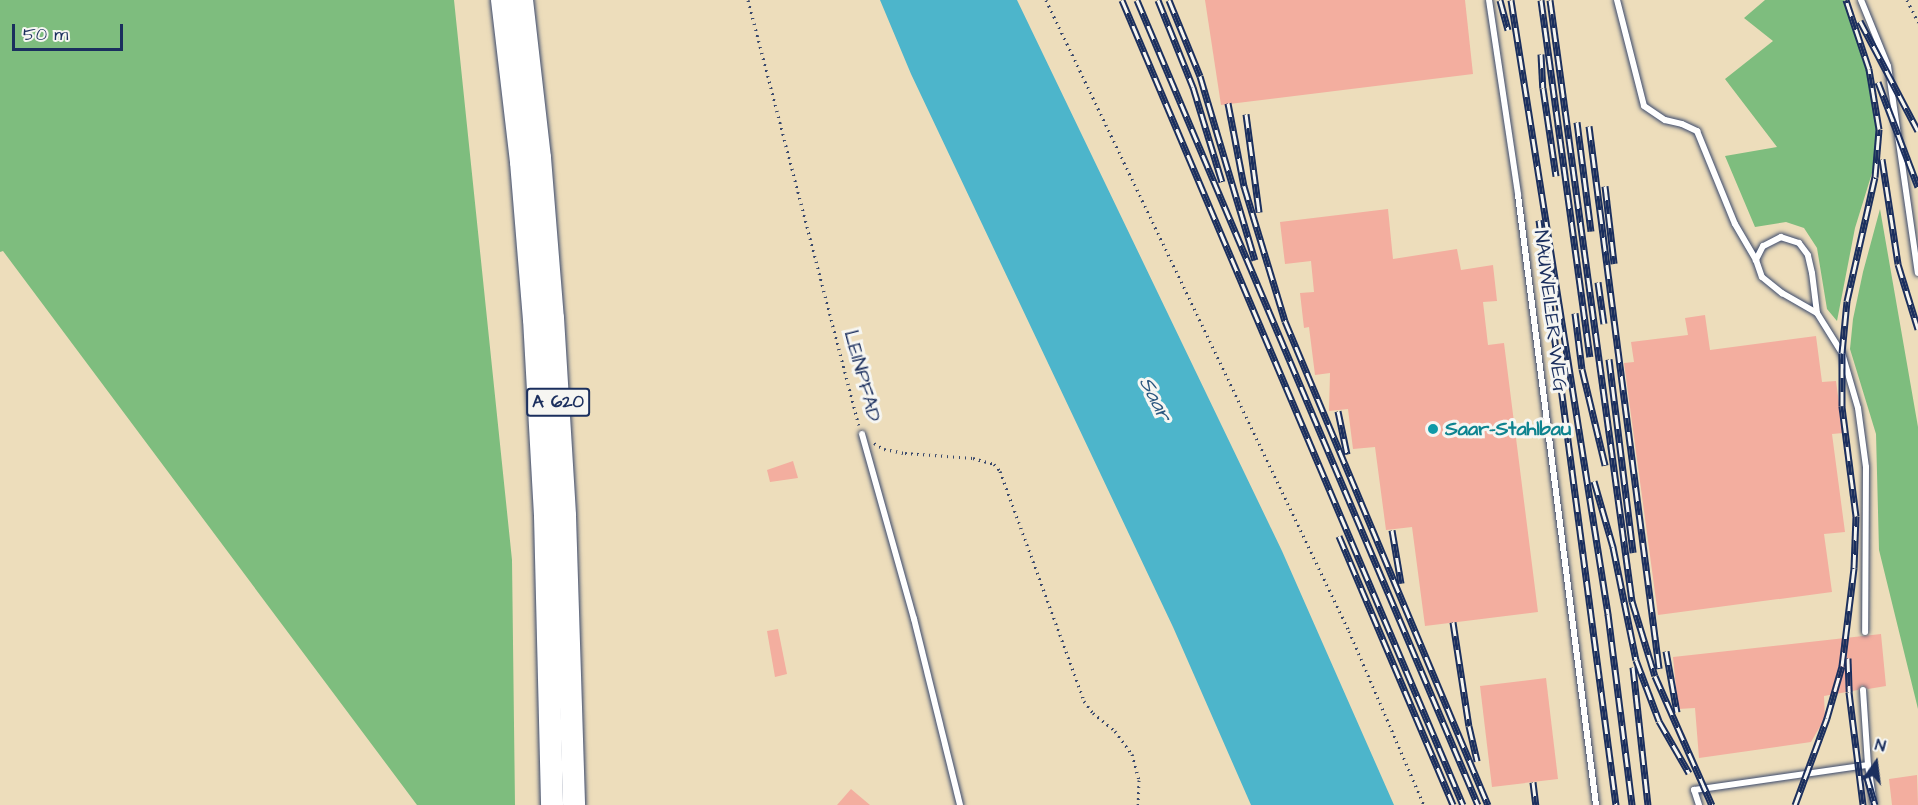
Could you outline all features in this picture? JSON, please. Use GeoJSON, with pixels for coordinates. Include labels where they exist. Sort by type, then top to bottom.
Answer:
{"type":"FeatureCollection","features":[{"type":"Feature","properties":{"kind":"highway","name":"A 620"},"geometry":{"type":"LineString","coordinates":[[502,0],[534,319],[545,516],[552,805]]}},
{"type":"Feature","properties":{"kind":"highway","name":"A 620"},"geometry":{"type":"LineString","coordinates":[[522,0],[540,158],[553,318],[565,516],[574,805]]}},
{"type":"Feature","properties":{"kind":"lane","name":"NAUWEILER WEG"},"geometry":{"type":"LineString","coordinates":[[1489,0],[1518,195],[1596,805]]}},
{"type":"Feature","properties":{"kind":"lane"},"geometry":{"type":"LineString","coordinates":[[1617,0],[1644,106],[1665,120],[1682,124],[1696,131],[1736,224],[1756,260],[1762,277],[1782,293],[1817,313]]}},
{"type":"Feature","properties":{"kind":"lane"},"geometry":{"type":"LineString","coordinates":[[1861,0],[1888,66],[1918,273]]}},
{"type":"Feature","properties":{"kind":"lane"},"geometry":{"type":"LineString","coordinates":[[1756,260],[1763,246],[1781,237],[1799,243],[1808,255],[1817,313],[1842,353],[1858,408],[1866,467],[1865,632]]}},
{"type":"Feature","properties":{"kind":"lane"},"geometry":{"type":"LineString","coordinates":[[862,434],[914,619],[960,805]]}},
{"type":"Feature","properties":{"kind":"lane"},"geometry":{"type":"LineString","coordinates":[[1863,690],[1868,765],[1874,805]]}},
{"type":"Feature","properties":{"kind":"lane"},"geometry":{"type":"LineString","coordinates":[[1699,805],[1694,790],[1868,765]]}},
{"type":"Feature","properties":{"kind":"path","name":"LEINPFAD"},"geometry":{"type":"LineString","coordinates":[[748,0],[862,434],[884,449],[973,458],[994,464],[1000,471],[1084,701],[1093,713],[1115,731],[1132,754],[1139,780],[1138,805]]}},
{"type":"Feature","properties":{"kind":"path"},"geometry":{"type":"LineString","coordinates":[[1046,0],[1349,631],[1424,805]]}},
{"type":"Feature","properties":{"kind":"path"},"geometry":{"type":"LineString","coordinates":[[1907,0],[1918,22]]}},
{"type":"Feature","properties":{"kind":"green space"},"geometry":{"type":"Polygon","coordinates":[[[0,0],[454,0],[512,560],[515,805],[417,805],[3,251],[0,252],[0,0]]]}},
{"type":"Feature","properties":{"kind":"green space"},"geometry":{"type":"Polygon","coordinates":[[[1765,0],[1844,0],[1868,73],[1877,129],[1876,160],[1855,228],[1837,321],[1827,309],[1817,248],[1804,228],[1786,222],[1755,227],[1725,156],[1777,147],[1725,79],[1773,41],[1744,18],[1765,0]]]}},
{"type":"Feature","properties":{"kind":"green space"},"geometry":{"type":"Polygon","coordinates":[[[1880,209],[1918,427],[1918,709],[1879,550],[1876,434],[1850,349],[1853,319],[1863,272],[1880,209]]]}},
{"type":"Feature","properties":{"kind":"water","name":"Saar"},"geometry":{"type":"Polygon","coordinates":[[[880,0],[1017,0],[1282,551],[1394,805],[1251,805],[1173,627],[911,74],[880,0]]]}},
{"type":"Feature","properties":{"kind":"building"},"geometry":{"type":"Polygon","coordinates":[[[1205,0],[1465,0],[1473,74],[1221,105],[1205,0]]]}},
{"type":"Feature","properties":{"kind":"building","name":"Saar-Stahlbau"},"geometry":{"type":"Polygon","coordinates":[[[1388,209],[1393,259],[1457,249],[1461,270],[1493,265],[1497,301],[1483,302],[1488,345],[1504,343],[1538,612],[1425,626],[1412,527],[1386,530],[1375,447],[1353,449],[1348,409],[1329,411],[1330,373],[1315,375],[1309,327],[1304,328],[1300,293],[1314,292],[1311,261],[1285,264],[1280,222],[1388,209]]]}},
{"type":"Feature","properties":{"kind":"building"},"geometry":{"type":"Polygon","coordinates":[[[1705,315],[1710,350],[1816,336],[1822,382],[1836,381],[1843,433],[1832,434],[1845,532],[1824,534],[1832,592],[1658,615],[1624,363],[1634,362],[1631,342],[1688,335],[1685,318],[1705,315]]]}},
{"type":"Feature","properties":{"kind":"building"},"geometry":{"type":"Polygon","coordinates":[[[793,461],[798,478],[770,482],[767,470],[793,461]]]}},
{"type":"Feature","properties":{"kind":"building"},"geometry":{"type":"Polygon","coordinates":[[[778,629],[787,674],[775,677],[767,631],[778,629]]]}},
{"type":"Feature","properties":{"kind":"building"},"geometry":{"type":"Polygon","coordinates":[[[1881,634],[1886,686],[1868,689],[1862,685],[1858,690],[1824,696],[1825,718],[1811,742],[1699,758],[1695,708],[1678,709],[1673,657],[1881,634]]]}},
{"type":"Feature","properties":{"kind":"building"},"geometry":{"type":"Polygon","coordinates":[[[1546,678],[1558,779],[1492,787],[1480,686],[1546,678]]]}},
{"type":"Feature","properties":{"kind":"building"},"geometry":{"type":"Polygon","coordinates":[[[1917,775],[1918,805],[1892,805],[1889,779],[1917,775]]]}},
{"type":"Feature","properties":{"kind":"building"},"geometry":{"type":"Polygon","coordinates":[[[851,789],[870,805],[837,805],[851,789]]]}},
{"type":"Feature","properties":{"kind":"railway"},"geometry":{"type":"LineString","coordinates":[[1122,0],[1463,805]]}},
{"type":"Feature","properties":{"kind":"railway"},"geometry":{"type":"LineString","coordinates":[[1137,0],[1478,805]]}},
{"type":"Feature","properties":{"kind":"railway"},"geometry":{"type":"LineString","coordinates":[[1158,0],[1193,87],[1222,182]]}},
{"type":"Feature","properties":{"kind":"railway"},"geometry":{"type":"LineString","coordinates":[[1169,0],[1200,76],[1255,260]]}},
{"type":"Feature","properties":{"kind":"railway"},"geometry":{"type":"LineString","coordinates":[[1500,0],[1508,30]]}},
{"type":"Feature","properties":{"kind":"railway"},"geometry":{"type":"LineString","coordinates":[[1511,0],[1608,614],[1632,805]]}},
{"type":"Feature","properties":{"kind":"railway"},"geometry":{"type":"LineString","coordinates":[[1541,0],[1590,357]]}},
{"type":"Feature","properties":{"kind":"railway"},"geometry":{"type":"LineString","coordinates":[[1550,0],[1632,601],[1655,676],[1712,805]]}},
{"type":"Feature","properties":{"kind":"railway"},"geometry":{"type":"LineString","coordinates":[[1795,805],[1827,718],[1842,666],[1854,568],[1856,516],[1842,406],[1842,353],[1847,301],[1875,177],[1879,129],[1869,69],[1846,0]]}},
{"type":"Feature","properties":{"kind":"railway"},"geometry":{"type":"LineString","coordinates":[[1860,21],[1918,131]]}},
{"type":"Feature","properties":{"kind":"railway"},"geometry":{"type":"LineString","coordinates":[[1541,54],[1543,88],[1556,176]]}},
{"type":"Feature","properties":{"kind":"railway"},"geometry":{"type":"LineString","coordinates":[[1878,82],[1918,187]]}},
{"type":"Feature","properties":{"kind":"railway"},"geometry":{"type":"LineString","coordinates":[[1228,103],[1244,186],[1285,321],[1488,805]]}},
{"type":"Feature","properties":{"kind":"railway"},"geometry":{"type":"LineString","coordinates":[[1246,114],[1259,212]]}},
{"type":"Feature","properties":{"kind":"railway"},"geometry":{"type":"LineString","coordinates":[[1577,122],[1591,231]]}},
{"type":"Feature","properties":{"kind":"railway"},"geometry":{"type":"LineString","coordinates":[[1589,126],[1659,668]]}},
{"type":"Feature","properties":{"kind":"railway"},"geometry":{"type":"LineString","coordinates":[[1882,159],[1898,264],[1918,329]]}},
{"type":"Feature","properties":{"kind":"railway"},"geometry":{"type":"LineString","coordinates":[[1605,186],[1614,263]]}},
{"type":"Feature","properties":{"kind":"railway"},"geometry":{"type":"LineString","coordinates":[[1539,220],[1616,805]]}},
{"type":"Feature","properties":{"kind":"railway"},"geometry":{"type":"LineString","coordinates":[[1598,282],[1604,324]]}},
{"type":"Feature","properties":{"kind":"railway"},"geometry":{"type":"LineString","coordinates":[[1575,313],[1582,369],[1605,465]]}},
{"type":"Feature","properties":{"kind":"railway"},"geometry":{"type":"LineString","coordinates":[[1609,359],[1633,553]]}},
{"type":"Feature","properties":{"kind":"railway"},"geometry":{"type":"LineString","coordinates":[[1338,411],[1347,454]]}},
{"type":"Feature","properties":{"kind":"railway"},"geometry":{"type":"LineString","coordinates":[[1594,481],[1613,547],[1636,660],[1659,721],[1689,773]]}},
{"type":"Feature","properties":{"kind":"railway"},"geometry":{"type":"LineString","coordinates":[[1392,530],[1401,583]]}},
{"type":"Feature","properties":{"kind":"railway"},"geometry":{"type":"LineString","coordinates":[[1339,536],[1453,805]]}},
{"type":"Feature","properties":{"kind":"railway"},"geometry":{"type":"LineString","coordinates":[[1453,622],[1469,726],[1477,761]]}},
{"type":"Feature","properties":{"kind":"railway"},"geometry":{"type":"LineString","coordinates":[[1666,651],[1677,712]]}},
{"type":"Feature","properties":{"kind":"railway"},"geometry":{"type":"LineString","coordinates":[[1848,658],[1849,692],[1863,805]]}},
{"type":"Feature","properties":{"kind":"railway"},"geometry":{"type":"LineString","coordinates":[[1633,667],[1648,805]]}},
{"type":"Feature","properties":{"kind":"railway"},"geometry":{"type":"LineString","coordinates":[[1866,774],[1875,805]]}},
{"type":"Feature","properties":{"kind":"railway"},"geometry":{"type":"LineString","coordinates":[[1533,782],[1536,805]]}},
{"type":"Feature","properties":{"kind":"place","name":"Saar-Stahlbau"},"geometry":{"type":"Point","coordinates":[1433,429]}}]}
